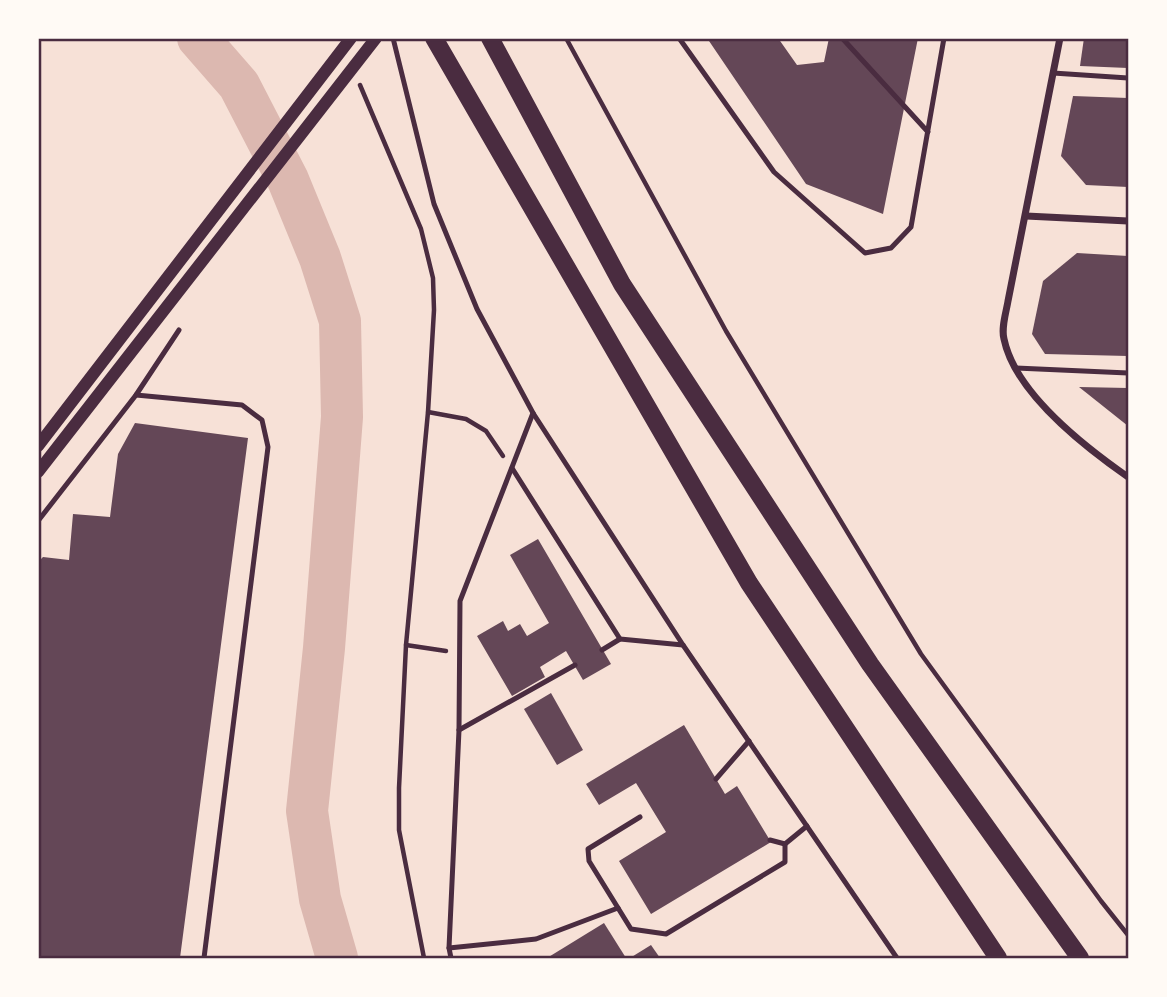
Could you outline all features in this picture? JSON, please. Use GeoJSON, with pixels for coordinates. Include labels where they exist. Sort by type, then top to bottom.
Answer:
{"type":"FeatureCollection","features":[{"type":"Feature","properties":{"kind":"highway"},"geometry":{"type":"LineString","coordinates":[[434,38],[749,583],[998,958]]}},
{"type":"Feature","properties":{"kind":"highway"},"geometry":{"type":"LineString","coordinates":[[490,38],[622,284],[870,664],[1080,958]]}},
{"type":"Feature","properties":{"kind":"street"},"geometry":{"type":"LineString","coordinates":[[38,446],[351,38]]}},
{"type":"Feature","properties":{"kind":"street"},"geometry":{"type":"LineString","coordinates":[[38,472],[376,38]]}},
{"type":"Feature","properties":{"kind":"street"},"geometry":{"type":"LineString","coordinates":[[1060,38],[1007,302],[1003,338],[1015,368],[1046,411],[1091,452],[1129,477]]}},
{"type":"Feature","properties":{"kind":"street"},"geometry":{"type":"LineString","coordinates":[[1026,216],[1129,221]]}},
{"type":"Feature","properties":{"kind":"lane"},"geometry":{"type":"LineString","coordinates":[[393,38],[434,204],[477,309],[533,412],[683,645],[897,958]]}},
{"type":"Feature","properties":{"kind":"lane"},"geometry":{"type":"LineString","coordinates":[[679,38],[774,172],[865,253],[891,248],[911,227],[944,38]]}},
{"type":"Feature","properties":{"kind":"lane"},"geometry":{"type":"LineString","coordinates":[[842,38],[928,132]]}},
{"type":"Feature","properties":{"kind":"lane"},"geometry":{"type":"LineString","coordinates":[[1053,74],[1129,78]]}},
{"type":"Feature","properties":{"kind":"lane"},"geometry":{"type":"LineString","coordinates":[[38,521],[136,395],[179,330]]}},
{"type":"Feature","properties":{"kind":"lane"},"geometry":{"type":"LineString","coordinates":[[1015,368],[1129,373]]}},
{"type":"Feature","properties":{"kind":"lane"},"geometry":{"type":"LineString","coordinates":[[136,395],[242,404],[262,420],[268,447],[204,958]]}},
{"type":"Feature","properties":{"kind":"lane"},"geometry":{"type":"LineString","coordinates":[[451,958],[449,948],[459,730],[460,601],[533,412]]}},
{"type":"Feature","properties":{"kind":"lane"},"geometry":{"type":"LineString","coordinates":[[512,468],[620,639]]}},
{"type":"Feature","properties":{"kind":"lane"},"geometry":{"type":"LineString","coordinates":[[603,649],[620,639],[683,645]]}},
{"type":"Feature","properties":{"kind":"lane"},"geometry":{"type":"LineString","coordinates":[[459,730],[575,665]]}},
{"type":"Feature","properties":{"kind":"lane"},"geometry":{"type":"LineString","coordinates":[[716,779],[749,741]]}},
{"type":"Feature","properties":{"kind":"lane"},"geometry":{"type":"LineString","coordinates":[[640,817],[588,849],[589,861],[631,929],[666,934],[785,862],[785,844]]}},
{"type":"Feature","properties":{"kind":"lane"},"geometry":{"type":"LineString","coordinates":[[785,844],[807,826]]}},
{"type":"Feature","properties":{"kind":"lane"},"geometry":{"type":"LineString","coordinates":[[769,840],[785,844]]}},
{"type":"Feature","properties":{"kind":"lane"},"geometry":{"type":"LineString","coordinates":[[449,948],[536,939],[618,908]]}},
{"type":"Feature","properties":{"kind":"path"},"geometry":{"type":"LineString","coordinates":[[566,38],[726,331],[922,654],[1101,901],[1129,934]]}},
{"type":"Feature","properties":{"kind":"path"},"geometry":{"type":"LineString","coordinates":[[355,75],[421,229],[433,278],[434,310],[428,412],[406,645],[399,830],[424,958]]}},
{"type":"Feature","properties":{"kind":"path"},"geometry":{"type":"LineString","coordinates":[[428,412],[466,419],[486,431],[512,468]]}},
{"type":"Feature","properties":{"kind":"path"},"geometry":{"type":"LineString","coordinates":[[406,645],[460,653]]}},
{"type":"Feature","properties":{"kind":"building"},"geometry":{"type":"Polygon","coordinates":[[[707,38],[778,38],[797,65],[824,62],[829,38],[918,38],[883,214],[806,184],[707,38]]]}},
{"type":"Feature","properties":{"kind":"building"},"geometry":{"type":"Polygon","coordinates":[[[1084,38],[1128,38],[1128,68],[1080,66],[1084,38]]]}},
{"type":"Feature","properties":{"kind":"building"},"geometry":{"type":"Polygon","coordinates":[[[1073,96],[1128,98],[1128,187],[1086,185],[1061,156],[1073,96]]]}},
{"type":"Feature","properties":{"kind":"building"},"geometry":{"type":"Polygon","coordinates":[[[1077,253],[1128,256],[1128,356],[1045,354],[1032,334],[1043,281],[1077,253]]]}},
{"type":"Feature","properties":{"kind":"building"},"geometry":{"type":"Polygon","coordinates":[[[1079,387],[1128,388],[1128,426],[1079,387]]]}},
{"type":"Feature","properties":{"kind":"building"},"geometry":{"type":"Polygon","coordinates":[[[135,423],[248,438],[180,958],[38,958],[38,562],[43,557],[69,560],[73,514],[110,517],[118,454],[135,423]]]}},
{"type":"Feature","properties":{"kind":"building"},"geometry":{"type":"Polygon","coordinates":[[[538,539],[611,664],[583,680],[566,651],[540,667],[545,677],[512,696],[477,636],[503,621],[508,631],[520,624],[527,636],[549,623],[510,555],[538,539]]]}},
{"type":"Feature","properties":{"kind":"building"},"geometry":{"type":"Polygon","coordinates":[[[551,693],[583,750],[557,765],[524,709],[551,693]]]}},
{"type":"Feature","properties":{"kind":"building"},"geometry":{"type":"Polygon","coordinates":[[[684,725],[725,794],[737,786],[771,842],[651,914],[619,861],[666,832],[636,783],[599,805],[586,784],[684,725]]]}},
{"type":"Feature","properties":{"kind":"building"},"geometry":{"type":"Polygon","coordinates":[[[604,923],[626,958],[547,958],[604,923]]]}},
{"type":"Feature","properties":{"kind":"building"},"geometry":{"type":"Polygon","coordinates":[[[651,945],[660,958],[630,958],[651,945]]]}},
{"type":"Feature","properties":{"kind":"waterway"},"geometry":{"type":"LineString","coordinates":[[198,38],[239,85],[288,180],[320,258],[340,321],[342,417],[324,648],[307,811],[320,899],[337,958]]}}]}
